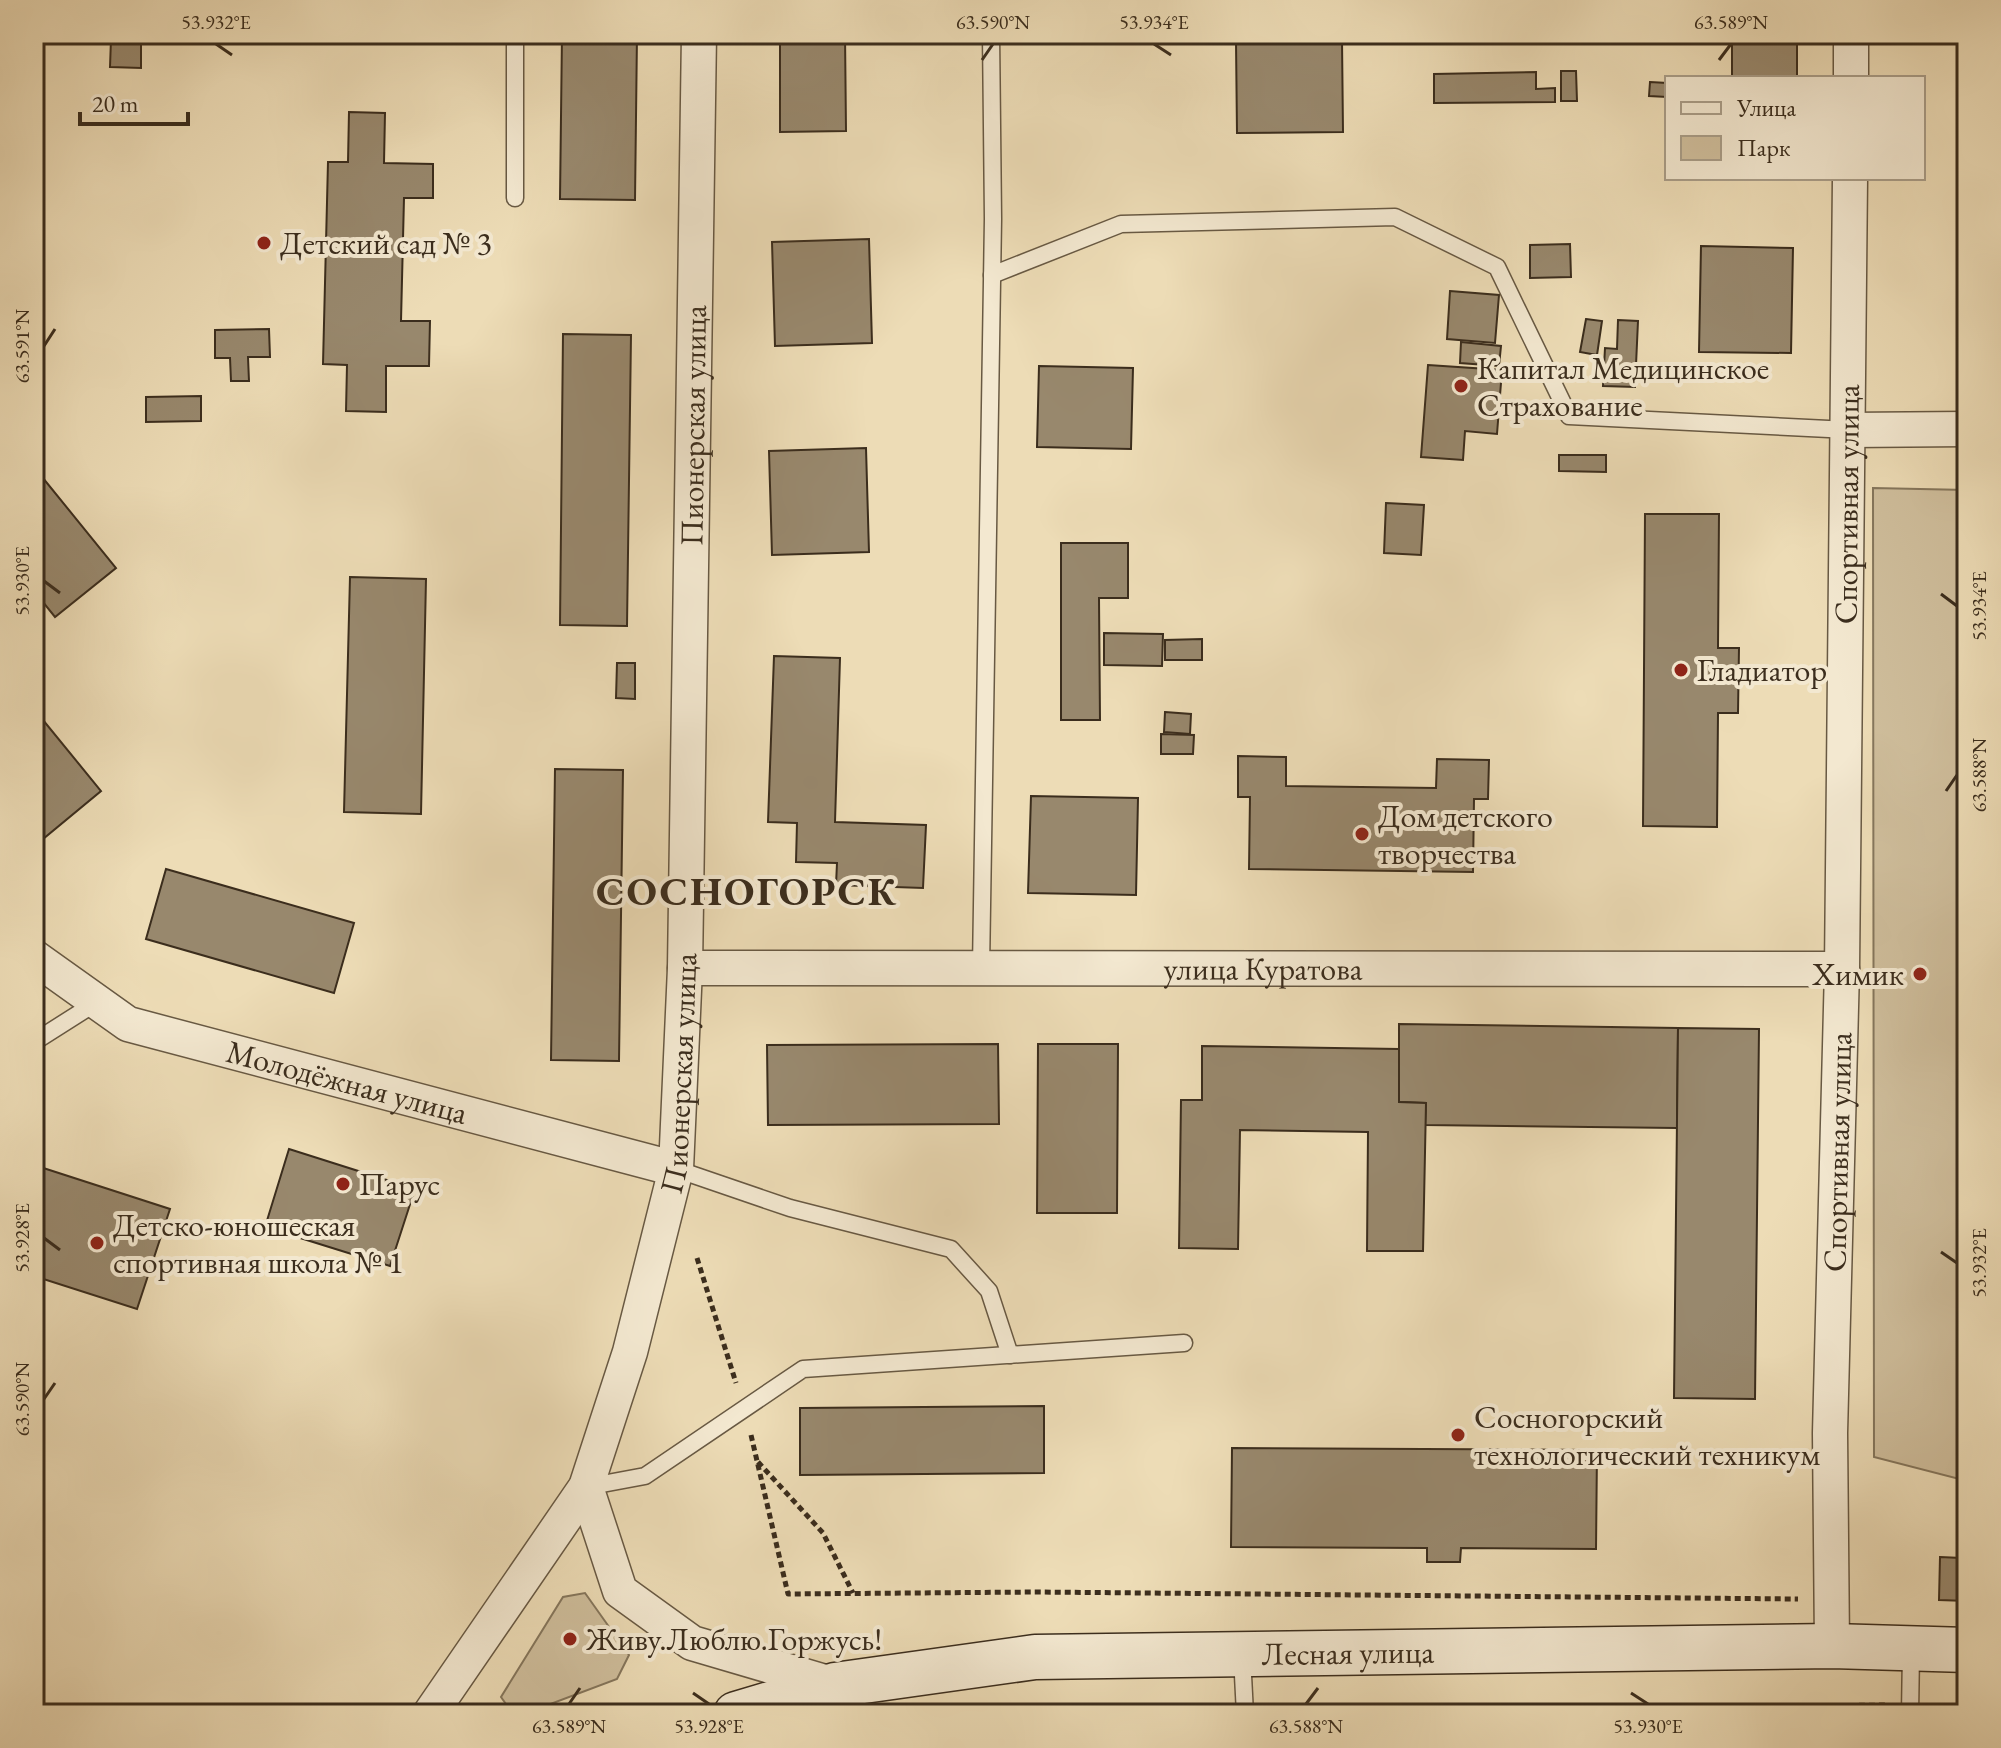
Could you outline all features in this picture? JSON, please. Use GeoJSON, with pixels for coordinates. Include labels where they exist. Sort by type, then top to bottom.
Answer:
{"type":"FeatureCollection","features":[{"type":"Feature","properties":{"kind":"main road","name":"Лесная улица"},"geometry":{"type":"LineString","coordinates":[[736,1714],[835,1685],[1035,1657],[1832,1646],[1967,1650]]}},
{"type":"Feature","properties":{"kind":"street","name":"Пионерская улица"},"geometry":{"type":"LineString","coordinates":[[430,1714],[586,1487],[630,1352],[676,1169],[685,968],[699,34]]}},
{"type":"Feature","properties":{"kind":"street"},"geometry":{"type":"LineString","coordinates":[[1851,34],[1851,76]]}},
{"type":"Feature","properties":{"kind":"street","name":"Спортивная улица"},"geometry":{"type":"LineString","coordinates":[[1832,1646],[1830,1433],[1842,969],[1850,180]]}},
{"type":"Feature","properties":{"kind":"street"},"geometry":{"type":"LineString","coordinates":[[1849,430],[1967,429]]}},
{"type":"Feature","properties":{"kind":"street","name":"Молодёжная улица"},"geometry":{"type":"LineString","coordinates":[[34,957],[128,1024],[676,1169]]}},
{"type":"Feature","properties":{"kind":"street","name":"улица Куратова"},"geometry":{"type":"LineString","coordinates":[[685,968],[1842,969]]}},
{"type":"Feature","properties":{"kind":"street"},"geometry":{"type":"LineString","coordinates":[[586,1487],[620,1591],[692,1643],[835,1685]]}},
{"type":"Feature","properties":{"kind":"lane"},"geometry":{"type":"LineString","coordinates":[[515,34],[515,198]]}},
{"type":"Feature","properties":{"kind":"lane"},"geometry":{"type":"LineString","coordinates":[[981,968],[992,275],[991,34]]}},
{"type":"Feature","properties":{"kind":"lane"},"geometry":{"type":"LineString","coordinates":[[992,275],[1121,224],[1395,217],[1497,267],[1569,416],[1849,430]]}},
{"type":"Feature","properties":{"kind":"lane"},"geometry":{"type":"LineString","coordinates":[[34,1042],[97,1002]]}},
{"type":"Feature","properties":{"kind":"lane"},"geometry":{"type":"LineString","coordinates":[[676,1169],[790,1208],[951,1249],[989,1291],[1010,1355]]}},
{"type":"Feature","properties":{"kind":"lane"},"geometry":{"type":"LineString","coordinates":[[586,1487],[645,1476],[803,1369],[1184,1343]]}},
{"type":"Feature","properties":{"kind":"lane"},"geometry":{"type":"LineString","coordinates":[[1910,1709],[1912,1648]]}},
{"type":"Feature","properties":{"kind":"lane"},"geometry":{"type":"LineString","coordinates":[[1242,1654],[1244,1714]]}},
{"type":"Feature","properties":{"kind":"path"},"geometry":{"type":"LineString","coordinates":[[757,1461],[823,1533],[853,1593]]}},
{"type":"Feature","properties":{"kind":"path"},"geometry":{"type":"LineString","coordinates":[[788,1594],[1053,1592],[1807,1599]]}},
{"type":"Feature","properties":{"kind":"path"},"geometry":{"type":"LineString","coordinates":[[1108,1714],[1910,1709]]}},
{"type":"Feature","properties":{"kind":"green space","name":"Химик"},"geometry":{"type":"Polygon","coordinates":[[[1873,488],[1967,490],[1967,1481],[1874,1457],[1873,488]]]}},
{"type":"Feature","properties":{"kind":"green space"},"geometry":{"type":"Polygon","coordinates":[[[585,1593],[629,1655],[617,1679],[524,1714],[513,1714],[501,1697],[563,1597],[585,1593]]]}},
{"type":"Feature","properties":{"kind":"building"},"geometry":{"type":"Polygon","coordinates":[[[562,34],[637,34],[635,200],[560,199],[562,34]]]}},
{"type":"Feature","properties":{"kind":"building"},"geometry":{"type":"Polygon","coordinates":[[[780,34],[845,34],[846,131],[780,132],[780,34]]]}},
{"type":"Feature","properties":{"kind":"building"},"geometry":{"type":"Polygon","coordinates":[[[1732,34],[1797,34],[1797,76],[1732,76],[1732,34]]]}},
{"type":"Feature","properties":{"kind":"building"},"geometry":{"type":"Polygon","coordinates":[[[111,39],[141,40],[141,68],[110,67],[111,39]]]}},
{"type":"Feature","properties":{"kind":"building"},"geometry":{"type":"Polygon","coordinates":[[[1342,40],[1343,132],[1237,133],[1236,42],[1342,40]]]}},
{"type":"Feature","properties":{"kind":"building"},"geometry":{"type":"Polygon","coordinates":[[[1561,71],[1576,71],[1577,101],[1561,101],[1561,71]]]}},
{"type":"Feature","properties":{"kind":"building"},"geometry":{"type":"Polygon","coordinates":[[[1536,72],[1536,89],[1555,88],[1555,102],[1434,103],[1434,74],[1536,72]]]}},
{"type":"Feature","properties":{"kind":"building"},"geometry":{"type":"Polygon","coordinates":[[[1650,82],[1665,83],[1665,97],[1649,96],[1650,82]]]}},
{"type":"Feature","properties":{"kind":"building"},"geometry":{"type":"Polygon","coordinates":[[[349,112],[385,113],[384,163],[433,164],[433,198],[404,198],[401,321],[430,321],[429,366],[386,366],[386,412],[346,411],[347,365],[323,364],[328,162],[348,162],[349,112]]]}},
{"type":"Feature","properties":{"kind":"building"},"geometry":{"type":"Polygon","coordinates":[[[869,239],[872,343],[775,346],[772,242],[869,239]]]}},
{"type":"Feature","properties":{"kind":"building"},"geometry":{"type":"Polygon","coordinates":[[[1570,244],[1571,277],[1530,278],[1530,245],[1570,244]]]}},
{"type":"Feature","properties":{"kind":"building"},"geometry":{"type":"Polygon","coordinates":[[[1701,246],[1793,248],[1791,353],[1699,352],[1701,246]]]}},
{"type":"Feature","properties":{"kind":"building"},"geometry":{"type":"Polygon","coordinates":[[[1450,291],[1499,295],[1495,343],[1447,339],[1450,291]]]}},
{"type":"Feature","properties":{"kind":"building"},"geometry":{"type":"Polygon","coordinates":[[[1586,319],[1602,321],[1597,355],[1580,352],[1586,319]]]}},
{"type":"Feature","properties":{"kind":"building"},"geometry":{"type":"Polygon","coordinates":[[[1618,320],[1638,321],[1635,387],[1603,386],[1605,348],[1617,349],[1618,320]]]}},
{"type":"Feature","properties":{"kind":"building"},"geometry":{"type":"Polygon","coordinates":[[[269,329],[270,357],[248,357],[249,381],[231,381],[230,358],[215,358],[215,330],[269,329]]]}},
{"type":"Feature","properties":{"kind":"building"},"geometry":{"type":"Polygon","coordinates":[[[563,334],[631,335],[627,626],[560,625],[563,334]]]}},
{"type":"Feature","properties":{"kind":"building"},"geometry":{"type":"Polygon","coordinates":[[[1461,342],[1501,346],[1499,366],[1460,363],[1461,342]]]}},
{"type":"Feature","properties":{"kind":"building"},"geometry":{"type":"Polygon","coordinates":[[[1428,365],[1502,370],[1497,434],[1465,431],[1463,460],[1421,457],[1428,365]]]}},
{"type":"Feature","properties":{"kind":"building"},"geometry":{"type":"Polygon","coordinates":[[[1039,366],[1133,368],[1131,449],[1037,447],[1039,366]]]}},
{"type":"Feature","properties":{"kind":"building"},"geometry":{"type":"Polygon","coordinates":[[[201,396],[201,421],[146,422],[146,397],[201,396]]]}},
{"type":"Feature","properties":{"kind":"building"},"geometry":{"type":"Polygon","coordinates":[[[866,448],[869,552],[772,555],[769,451],[866,448]]]}},
{"type":"Feature","properties":{"kind":"building"},"geometry":{"type":"Polygon","coordinates":[[[1559,455],[1606,455],[1606,472],[1559,471],[1559,455]]]}},
{"type":"Feature","properties":{"kind":"building"},"geometry":{"type":"Polygon","coordinates":[[[34,467],[116,568],[55,617],[34,591],[34,467]]]}},
{"type":"Feature","properties":{"kind":"building"},"geometry":{"type":"Polygon","coordinates":[[[1386,503],[1424,505],[1421,555],[1384,553],[1386,503]]]}},
{"type":"Feature","properties":{"kind":"building"},"geometry":{"type":"Polygon","coordinates":[[[1645,514],[1719,514],[1718,648],[1739,648],[1738,713],[1718,713],[1717,827],[1643,826],[1645,514]]]}},
{"type":"Feature","properties":{"kind":"building"},"geometry":{"type":"Polygon","coordinates":[[[1061,543],[1128,543],[1128,598],[1099,598],[1100,720],[1061,720],[1061,543]]]}},
{"type":"Feature","properties":{"kind":"building"},"geometry":{"type":"Polygon","coordinates":[[[350,577],[426,579],[421,814],[344,812],[350,577]]]}},
{"type":"Feature","properties":{"kind":"building"},"geometry":{"type":"Polygon","coordinates":[[[1104,633],[1163,634],[1162,666],[1104,665],[1104,633]]]}},
{"type":"Feature","properties":{"kind":"building"},"geometry":{"type":"Polygon","coordinates":[[[1202,639],[1202,660],[1165,660],[1165,640],[1202,639]]]}},
{"type":"Feature","properties":{"kind":"building"},"geometry":{"type":"Polygon","coordinates":[[[774,656],[840,658],[835,822],[926,825],[923,888],[836,885],[837,863],[796,862],[797,823],[768,822],[774,656]]]}},
{"type":"Feature","properties":{"kind":"building"},"geometry":{"type":"Polygon","coordinates":[[[617,663],[635,663],[635,699],[616,698],[617,663]]]}},
{"type":"Feature","properties":{"kind":"building"},"geometry":{"type":"Polygon","coordinates":[[[34,709],[101,791],[43,839],[34,828],[34,709]]]}},
{"type":"Feature","properties":{"kind":"building"},"geometry":{"type":"Polygon","coordinates":[[[1165,712],[1191,714],[1190,734],[1164,732],[1165,712]]]}},
{"type":"Feature","properties":{"kind":"building"},"geometry":{"type":"Polygon","coordinates":[[[1161,734],[1194,735],[1193,754],[1161,754],[1161,734]]]}},
{"type":"Feature","properties":{"kind":"building","name":"Дом детского творчества"},"geometry":{"type":"Polygon","coordinates":[[[1238,756],[1286,757],[1286,786],[1436,788],[1437,759],[1489,760],[1488,799],[1474,799],[1473,872],[1249,869],[1250,797],[1238,797],[1238,756]]]}},
{"type":"Feature","properties":{"kind":"building"},"geometry":{"type":"Polygon","coordinates":[[[555,769],[623,770],[619,1061],[551,1060],[555,769]]]}},
{"type":"Feature","properties":{"kind":"building"},"geometry":{"type":"Polygon","coordinates":[[[1031,796],[1138,798],[1136,895],[1028,893],[1031,796]]]}},
{"type":"Feature","properties":{"kind":"building"},"geometry":{"type":"Polygon","coordinates":[[[166,869],[354,923],[334,993],[146,939],[166,869]]]}},
{"type":"Feature","properties":{"kind":"building"},"geometry":{"type":"Polygon","coordinates":[[[1399,1024],[1678,1028],[1677,1128],[1425,1125],[1426,1103],[1399,1102],[1399,1024]]]}},
{"type":"Feature","properties":{"kind":"building"},"geometry":{"type":"Polygon","coordinates":[[[1678,1028],[1759,1029],[1755,1399],[1674,1398],[1678,1028]]]}},
{"type":"Feature","properties":{"kind":"building"},"geometry":{"type":"Polygon","coordinates":[[[998,1044],[999,1124],[768,1125],[767,1045],[998,1044]]]}},
{"type":"Feature","properties":{"kind":"building"},"geometry":{"type":"Polygon","coordinates":[[[1038,1044],[1118,1044],[1117,1213],[1037,1213],[1038,1044]]]}},
{"type":"Feature","properties":{"kind":"building"},"geometry":{"type":"Polygon","coordinates":[[[1202,1046],[1399,1049],[1399,1102],[1426,1103],[1423,1251],[1367,1251],[1368,1132],[1240,1130],[1238,1249],[1179,1248],[1181,1100],[1202,1100],[1202,1046]]]}},
{"type":"Feature","properties":{"kind":"building"},"geometry":{"type":"Polygon","coordinates":[[[289,1149],[415,1189],[390,1266],[265,1227],[289,1149]]]}},
{"type":"Feature","properties":{"kind":"building","name":"Детско-юношеская спортивная школа № 1"},"geometry":{"type":"Polygon","coordinates":[[[34,1165],[170,1209],[137,1309],[34,1276],[34,1165]]]}},
{"type":"Feature","properties":{"kind":"building"},"geometry":{"type":"Polygon","coordinates":[[[1044,1406],[1044,1473],[800,1475],[800,1408],[1044,1406]]]}},
{"type":"Feature","properties":{"kind":"building"},"geometry":{"type":"Polygon","coordinates":[[[1232,1448],[1597,1450],[1596,1549],[1461,1548],[1460,1562],[1427,1562],[1427,1548],[1231,1547],[1232,1448]]]}},
{"type":"Feature","properties":{"kind":"building"},"geometry":{"type":"Polygon","coordinates":[[[1940,1557],[1961,1558],[1961,1567],[1967,1567],[1967,1601],[1939,1600],[1940,1557]]]}},
{"type":"Feature","properties":{"kind":"place","name":"Детский сад № 3"},"geometry":{"type":"Point","coordinates":[264,243]}},
{"type":"Feature","properties":{"kind":"place","name":"Капитал Медицинское Страхование"},"geometry":{"type":"Point","coordinates":[1461,386]}},
{"type":"Feature","properties":{"kind":"place","name":"Гладиатор"},"geometry":{"type":"Point","coordinates":[1681,670]}},
{"type":"Feature","properties":{"kind":"place","name":"Дом детского творчества"},"geometry":{"type":"Point","coordinates":[1362,834]}},
{"type":"Feature","properties":{"kind":"place","name":"Химик"},"geometry":{"type":"Point","coordinates":[1920,974]}},
{"type":"Feature","properties":{"kind":"place","name":"Парус"},"geometry":{"type":"Point","coordinates":[343,1184]}},
{"type":"Feature","properties":{"kind":"place","name":"Детско-юношеская спортивная школа № 1"},"geometry":{"type":"Point","coordinates":[97,1243]}},
{"type":"Feature","properties":{"kind":"place","name":"Сосногорский технологический техникум"},"geometry":{"type":"Point","coordinates":[1458,1435]}},
{"type":"Feature","properties":{"kind":"place","name":"Живу.Люблю.Горжусь!"},"geometry":{"type":"Point","coordinates":[570,1639]}},
{"type":"Feature","properties":{"kind":"district","name":"СОСНОГОРСК"},"geometry":{"type":"Point","coordinates":[747,891]}}]}
